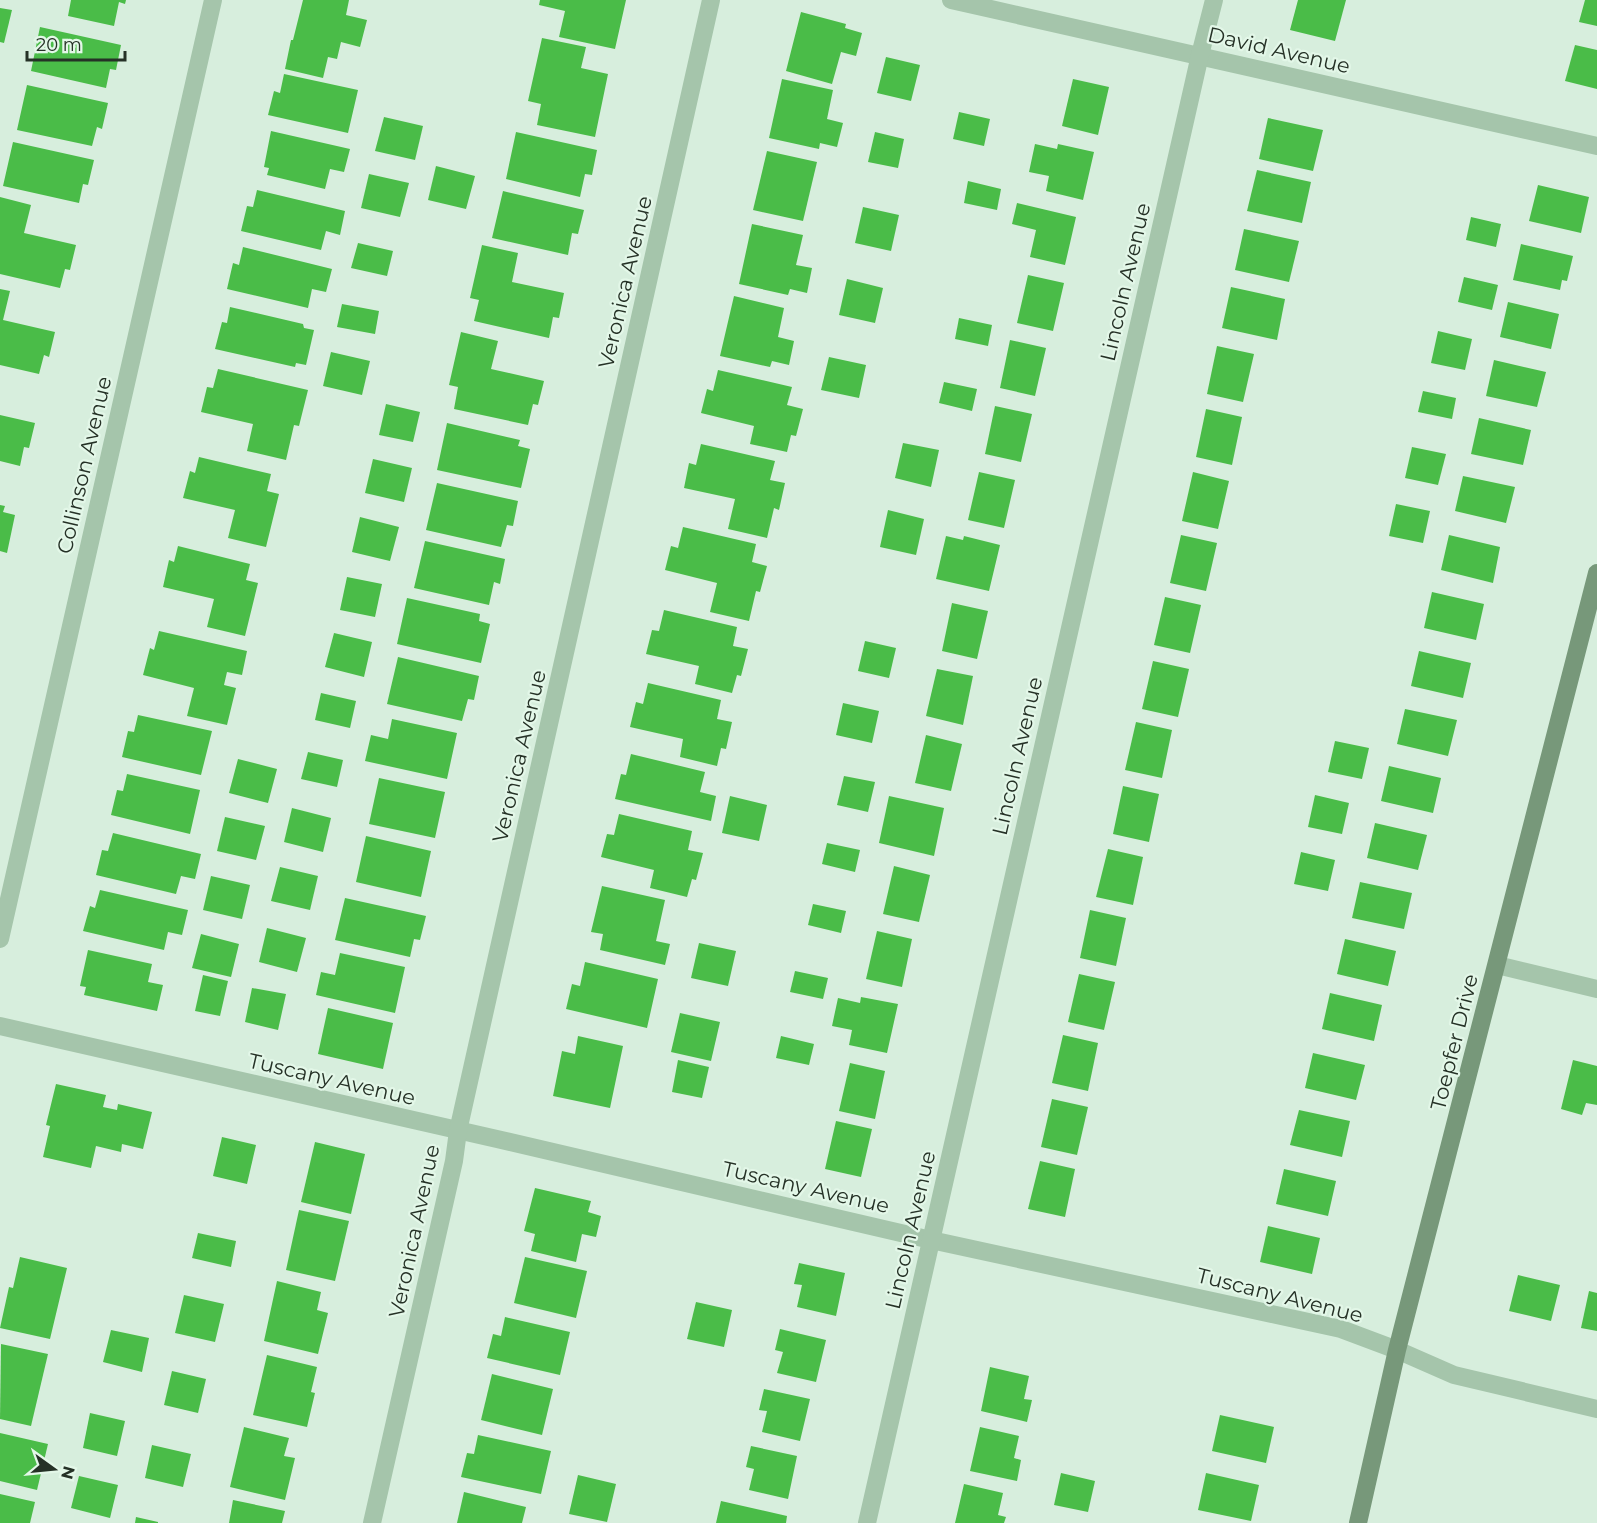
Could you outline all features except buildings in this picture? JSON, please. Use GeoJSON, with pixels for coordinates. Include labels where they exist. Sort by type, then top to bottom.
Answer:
{"type":"FeatureCollection","features":[{"type":"Feature","properties":{"kind":"street","name":"Collinson Avenue"},"geometry":{"type":"LineString","coordinates":[[0,939],[213,0]]}},
{"type":"Feature","properties":{"kind":"street","name":"Veronica Avenue"},"geometry":{"type":"LineString","coordinates":[[372,1523],[711,0]]}},
{"type":"Feature","properties":{"kind":"street","name":"David Avenue"},"geometry":{"type":"LineString","coordinates":[[951,0],[1597,146]]}},
{"type":"Feature","properties":{"kind":"street","name":"Lincoln Avenue"},"geometry":{"type":"LineString","coordinates":[[867,1523],[1214,0]]}},
{"type":"Feature","properties":{"kind":"street","name":"Toepfer Drive"},"geometry":{"type":"LineString","coordinates":[[1358,1523],[1397,1350],[1597,573]]}},
{"type":"Feature","properties":{"kind":"street"},"geometry":{"type":"LineString","coordinates":[[1497,965],[1597,989]]}},
{"type":"Feature","properties":{"kind":"street","name":"Tuscany Avenue"},"geometry":{"type":"LineString","coordinates":[[0,1026],[931,1240],[1341,1329],[1454,1375],[1597,1409]]}}]}
